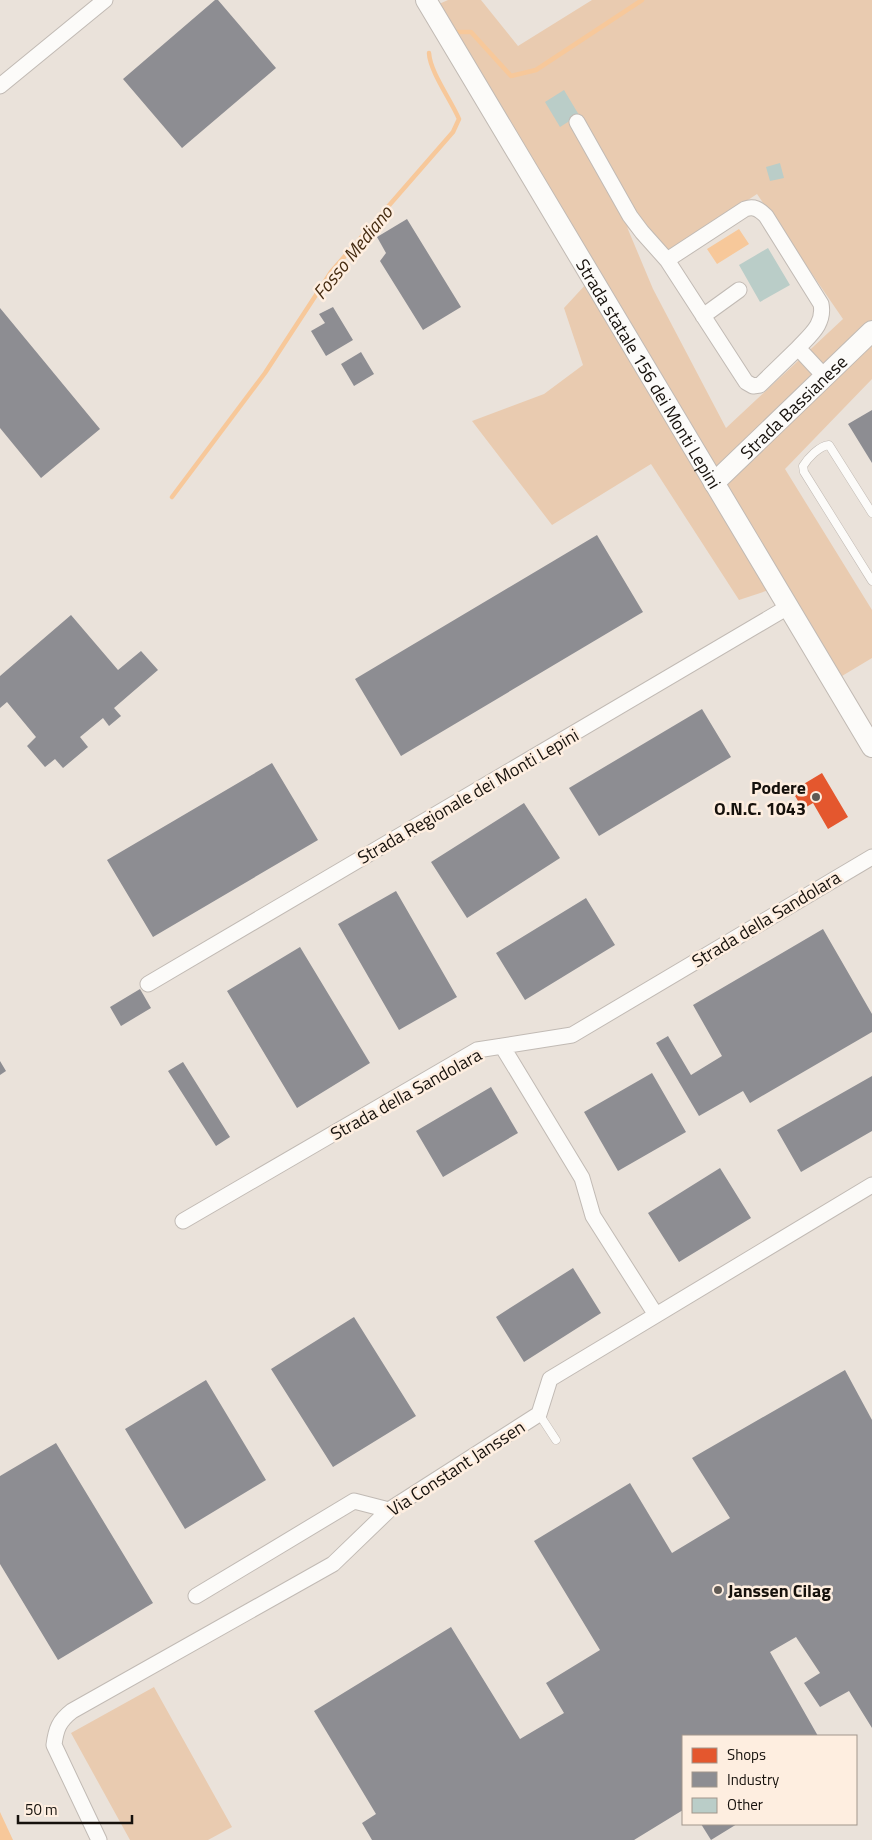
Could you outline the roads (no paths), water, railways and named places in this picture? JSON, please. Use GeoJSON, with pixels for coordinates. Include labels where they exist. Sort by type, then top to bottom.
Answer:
{"type":"FeatureCollection","features":[{"type":"Feature","properties":{"kind":"main road","name":"Strada statale 156 dei Monti Lepini"},"geometry":{"type":"LineString","coordinates":[[426,0],[872,747]]}},
{"type":"Feature","properties":{"kind":"main road","name":"Strada Bassianese"},"geometry":{"type":"LineString","coordinates":[[714,483],[872,332]]}},
{"type":"Feature","properties":{"kind":"street"},"geometry":{"type":"LineString","coordinates":[[0,86],[105,0]]}},
{"type":"Feature","properties":{"kind":"street"},"geometry":{"type":"LineString","coordinates":[[577,122],[630,216],[668,260],[742,379],[749,385],[757,386],[764,383],[814,330],[822,316],[821,304],[766,216],[760,210],[753,208],[745,209],[668,260]]}},
{"type":"Feature","properties":{"kind":"street"},"geometry":{"type":"LineString","coordinates":[[703,316],[739,290]]}},
{"type":"Feature","properties":{"kind":"street"},"geometry":{"type":"LineString","coordinates":[[798,348],[825,377]]}},
{"type":"Feature","properties":{"kind":"street","name":"Strada Regionale dei Monti Lepini"},"geometry":{"type":"LineString","coordinates":[[148,984],[788,607]]}},
{"type":"Feature","properties":{"kind":"street","name":"Strada della Sandolara"},"geometry":{"type":"LineString","coordinates":[[183,1221],[477,1050],[572,1035],[872,857]]}},
{"type":"Feature","properties":{"kind":"street"},"geometry":{"type":"LineString","coordinates":[[502,1046],[582,1178],[593,1216],[656,1315]]}},
{"type":"Feature","properties":{"kind":"street","name":"Via Constant Janssen"},"geometry":{"type":"LineString","coordinates":[[99,1840],[54,1744],[56,1730],[62,1719],[72,1711],[333,1564],[389,1510],[540,1414],[550,1379],[872,1185]]}},
{"type":"Feature","properties":{"kind":"street"},"geometry":{"type":"LineString","coordinates":[[196,1596],[354,1501],[389,1510]]}},
{"type":"Feature","properties":{"kind":"lane"},"geometry":{"type":"LineString","coordinates":[[872,513],[829,446],[824,446],[806,460],[803,466],[804,472],[872,581]]}},
{"type":"Feature","properties":{"kind":"lane"},"geometry":{"type":"LineString","coordinates":[[540,1414],[556,1440]]}},
{"type":"Feature","properties":{"kind":"waterway","name":"Fosso Mediano"},"geometry":{"type":"LineString","coordinates":[[457,32],[471,32],[511,76],[536,70],[642,0]]}},
{"type":"Feature","properties":{"kind":"waterway","name":"Fosso Mediano"},"geometry":{"type":"LineString","coordinates":[[172,497],[265,373],[331,272],[453,132],[459,119],[433,69],[429,53]]}},
{"type":"Feature","properties":{"kind":"place","name":"Podere O.N.C. 1043"},"geometry":{"type":"Point","coordinates":[816,797]}},
{"type":"Feature","properties":{"kind":"place","name":"Janssen Cilag"},"geometry":{"type":"Point","coordinates":[718,1590]}}]}
